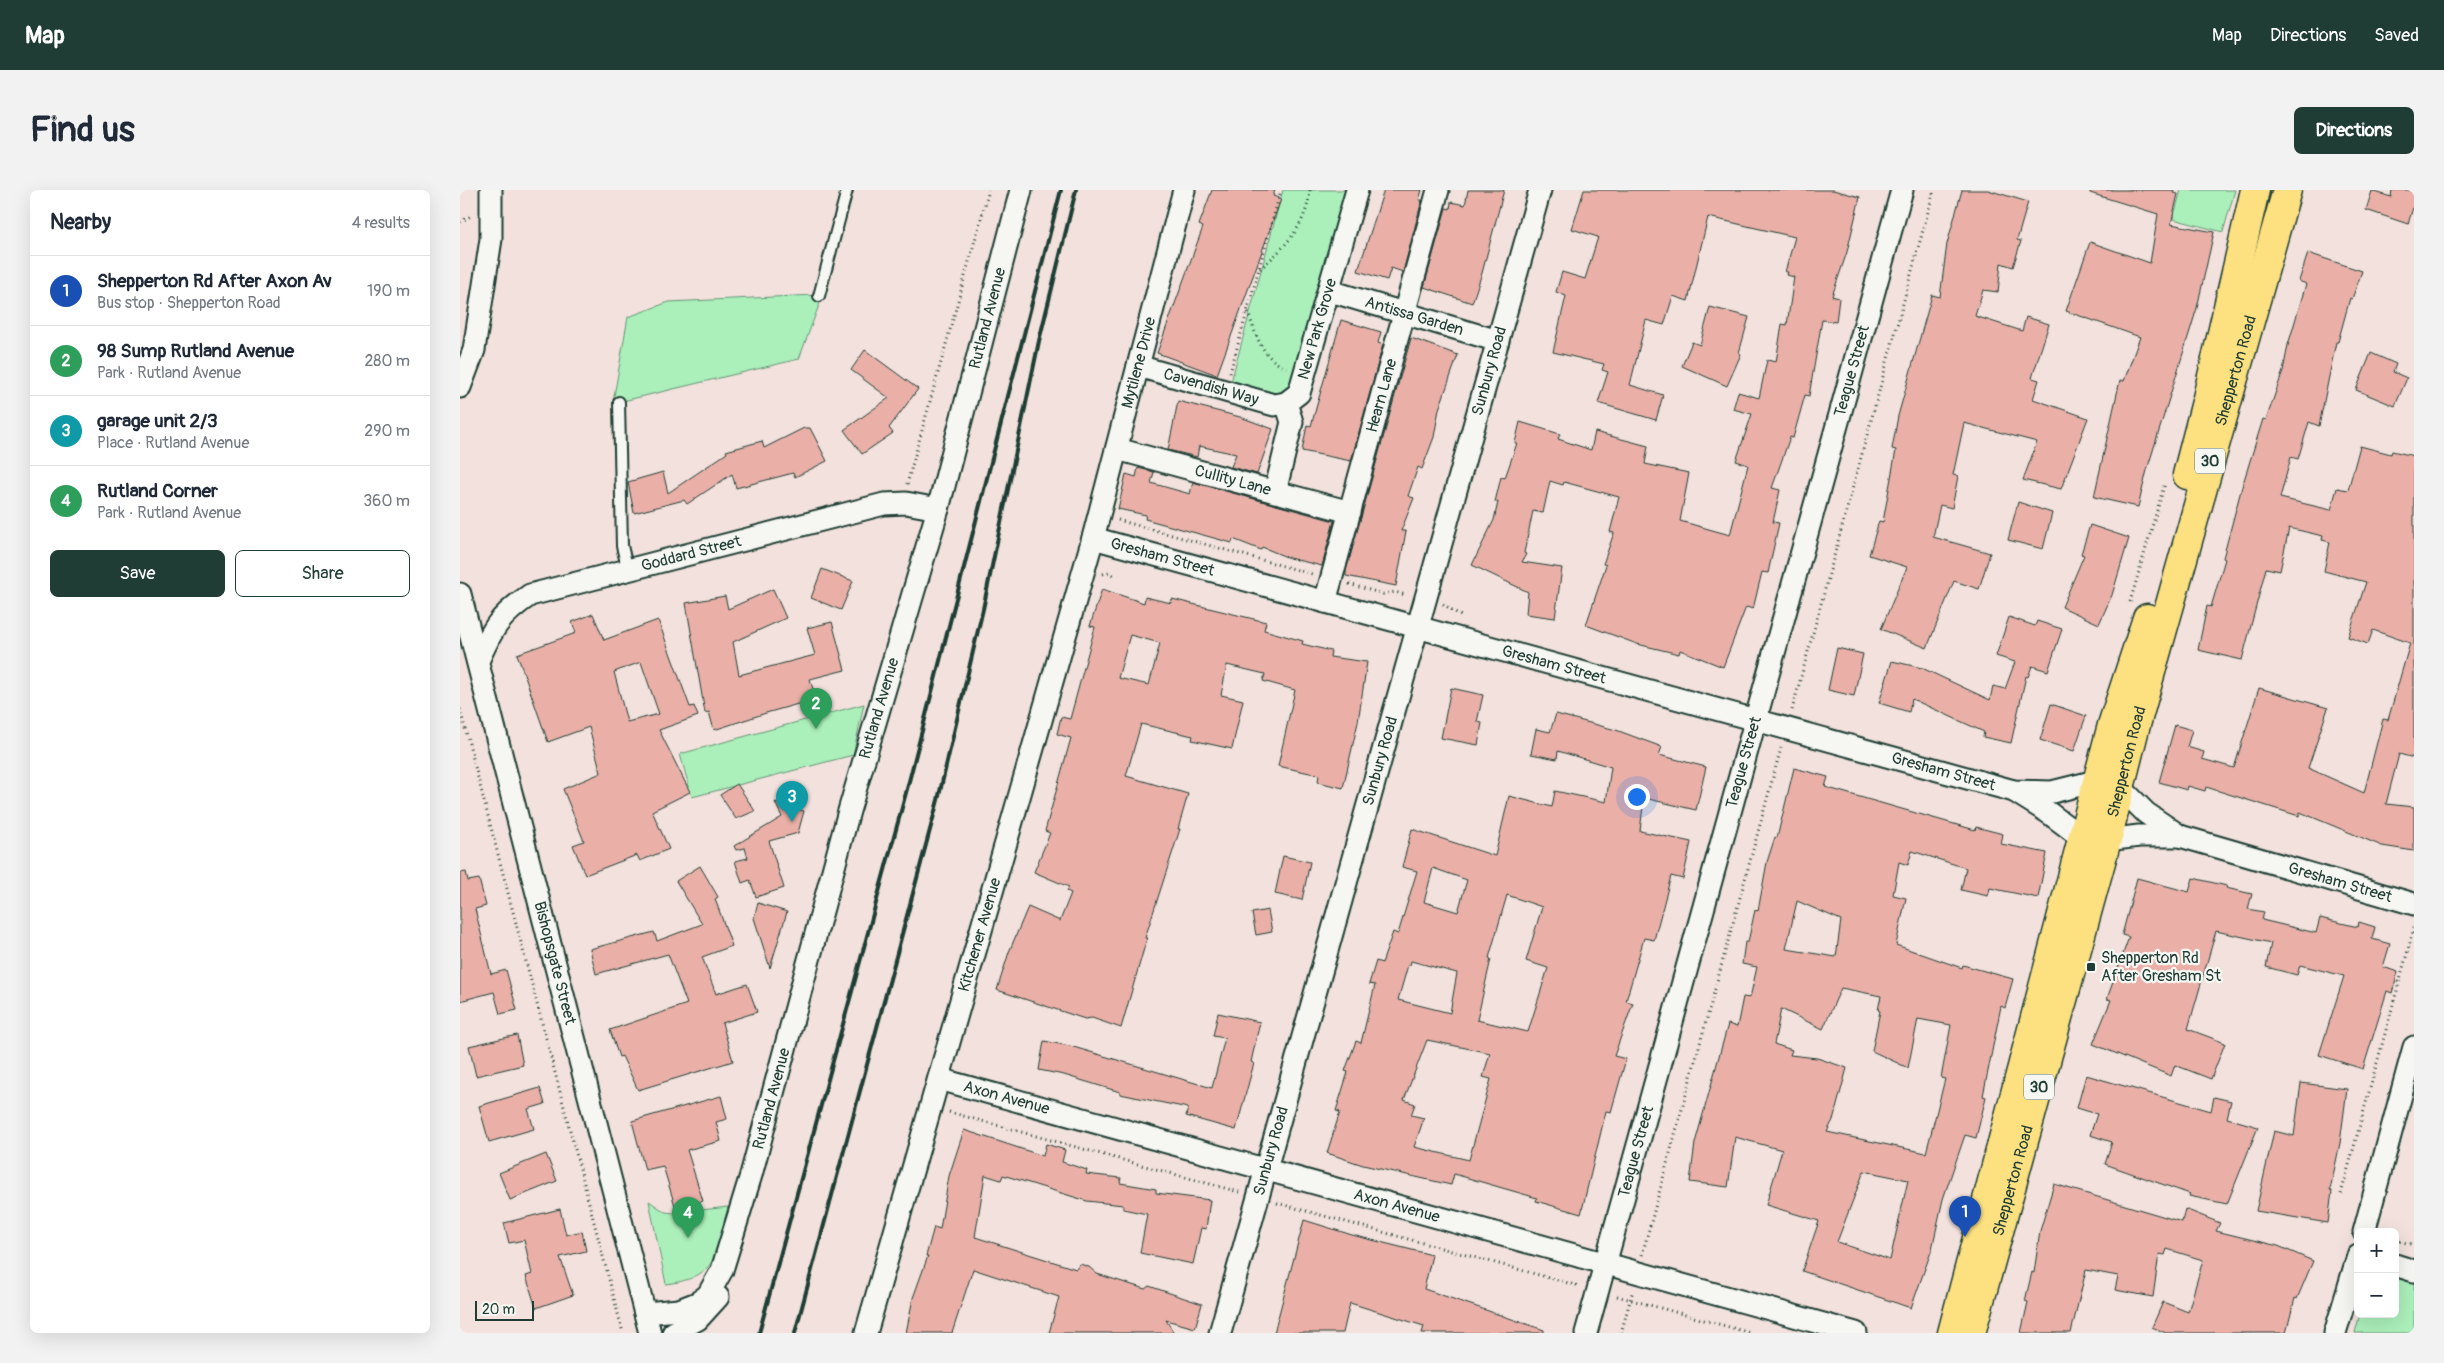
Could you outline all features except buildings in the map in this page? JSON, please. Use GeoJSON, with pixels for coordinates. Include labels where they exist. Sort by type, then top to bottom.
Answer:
{"type":"FeatureCollection","features":[{"type":"Feature","properties":{"kind":"highway","name":"Shepperton Road"},"geometry":{"type":"LineString","coordinates":[[1972,1333],[2108,784],[2112,725],[2140,640],[2207,398],[2254,190]]}},
{"type":"Feature","properties":{"kind":"highway","name":"Shepperton Road"},"geometry":{"type":"LineString","coordinates":[[2108,784],[2137,722],[2287,190]]}},
{"type":"Feature","properties":{"kind":"highway","name":"Shepperton Road"},"geometry":{"type":"LineString","coordinates":[[1952,1333],[2094,839]]}},
{"type":"Feature","properties":{"kind":"street"},"geometry":{"type":"LineString","coordinates":[[460,387],[475,341],[491,239],[491,190]]}},
{"type":"Feature","properties":{"kind":"street","name":"Rutland Avenue"},"geometry":{"type":"LineString","coordinates":[[648,1323],[697,1303],[708,1295],[722,1270],[736,1226],[848,811],[938,509],[1021,190]]}},
{"type":"Feature","properties":{"kind":"street","name":"Mytilene Drive"},"geometry":{"type":"LineString","coordinates":[[1094,538],[1184,190]]}},
{"type":"Feature","properties":{"kind":"street","name":"New Park Grove"},"geometry":{"type":"LineString","coordinates":[[1286,403],[1299,393],[1305,376],[1330,291],[1356,190]]}},
{"type":"Feature","properties":{"kind":"street","name":"Hearn Lane"},"geometry":{"type":"LineString","coordinates":[[1325,602],[1438,190]]}},
{"type":"Feature","properties":{"kind":"street","name":"Sunbury Road"},"geometry":{"type":"LineString","coordinates":[[1220,1333],[1540,190]]}},
{"type":"Feature","properties":{"kind":"street","name":"Teague Street"},"geometry":{"type":"LineString","coordinates":[[1586,1333],[1902,190]]}},
{"type":"Feature","properties":{"kind":"street","name":"Antissa Garden"},"geometry":{"type":"LineString","coordinates":[[1330,291],[1498,341]]}},
{"type":"Feature","properties":{"kind":"street","name":"Cavendish Way"},"geometry":{"type":"LineString","coordinates":[[1138,366],[1274,405],[1286,403]]}},
{"type":"Feature","properties":{"kind":"street"},"geometry":{"type":"LineString","coordinates":[[1275,492],[1292,422],[1286,403]]}},
{"type":"Feature","properties":{"kind":"street","name":"Cullity Lane"},"geometry":{"type":"LineString","coordinates":[[1116,449],[1350,512]]}},
{"type":"Feature","properties":{"kind":"street","name":"Goddard Street"},"geometry":{"type":"LineString","coordinates":[[478,662],[493,627],[512,608],[530,596],[884,504],[906,503],[938,509]]}},
{"type":"Feature","properties":{"kind":"street","name":"Gresham Street"},"geometry":{"type":"LineString","coordinates":[[1094,538],[2014,791],[2052,792],[2108,784],[2146,814],[2180,836]]}},
{"type":"Feature","properties":{"kind":"street","name":"Kitchener Avenue"},"geometry":{"type":"LineString","coordinates":[[866,1333],[947,1081],[1094,538]]}},
{"type":"Feature","properties":{"kind":"street","name":"Bishopsgate Street"},"geometry":{"type":"LineString","coordinates":[[462,606],[648,1323]]}},
{"type":"Feature","properties":{"kind":"street","name":"Gresham Street"},"geometry":{"type":"LineString","coordinates":[[2014,791],[2094,839],[2180,836],[2414,904]]}},
{"type":"Feature","properties":{"kind":"street"},"geometry":{"type":"LineString","coordinates":[[2365,1228],[2414,1047]]}},
{"type":"Feature","properties":{"kind":"street","name":"Axon Avenue"},"geometry":{"type":"LineString","coordinates":[[947,1081],[1266,1171],[1856,1333]]}},
{"type":"Feature","properties":{"kind":"street","name":"Rutland Avenue"},"geometry":{"type":"LineString","coordinates":[[673,1333],[698,1319],[717,1299],[732,1272],[736,1226]]}},
{"type":"Feature","properties":{"kind":"street"},"geometry":{"type":"LineString","coordinates":[[2399,1266],[2414,1271]]}},
{"type":"Feature","properties":{"kind":"street"},"geometry":{"type":"LineString","coordinates":[[2335,1333],[2354,1269]]}},
{"type":"Feature","properties":{"kind":"lane"},"geometry":{"type":"LineString","coordinates":[[819,296],[847,190]]}},
{"type":"Feature","properties":{"kind":"lane"},"geometry":{"type":"LineString","coordinates":[[619,402],[622,546],[628,571]]}},
{"type":"Feature","properties":{"kind":"path"},"geometry":{"type":"LineString","coordinates":[[911,470],[989,190]]}},
{"type":"Feature","properties":{"kind":"path"},"geometry":{"type":"LineString","coordinates":[[1225,391],[1281,190]]}},
{"type":"Feature","properties":{"kind":"path"},"geometry":{"type":"LineString","coordinates":[[1259,270],[1282,250],[1297,230],[1308,207],[1310,190]]}},
{"type":"Feature","properties":{"kind":"path"},"geometry":{"type":"LineString","coordinates":[[1621,1333],[1934,190]]}},
{"type":"Feature","properties":{"kind":"path"},"geometry":{"type":"LineString","coordinates":[[1248,312],[1261,348],[1275,364],[1305,376]]}},
{"type":"Feature","properties":{"kind":"path"},"geometry":{"type":"LineString","coordinates":[[2130,603],[2166,480]]}},
{"type":"Feature","properties":{"kind":"path"},"geometry":{"type":"LineString","coordinates":[[1115,520],[1383,594],[1395,592],[1445,604],[1458,615],[1467,618]]}},
{"type":"Feature","properties":{"kind":"path"},"geometry":{"type":"LineString","coordinates":[[1097,578],[1108,572],[1114,576]]}},
{"type":"Feature","properties":{"kind":"path"},"geometry":{"type":"LineString","coordinates":[[1762,699],[1802,710]]}},
{"type":"Feature","properties":{"kind":"path"},"geometry":{"type":"LineString","coordinates":[[460,709],[623,1333]]}},
{"type":"Feature","properties":{"kind":"path"},"geometry":{"type":"LineString","coordinates":[[2341,1194],[2414,928]]}},
{"type":"Feature","properties":{"kind":"path"},"geometry":{"type":"LineString","coordinates":[[947,1081],[948,1112],[1751,1333]]}},
{"type":"Feature","properties":{"kind":"path"},"geometry":{"type":"LineString","coordinates":[[2399,1241],[2414,1246]]}},
{"type":"Feature","properties":{"kind":"green space"},"geometry":{"type":"Polygon","coordinates":[[[1283,190],[1346,190],[1292,386],[1278,393],[1271,393],[1231,382],[1283,190]]]}},
{"type":"Feature","properties":{"kind":"green space"},"geometry":{"type":"Polygon","coordinates":[[[2181,190],[2235,190],[2223,232],[2173,219],[2181,190]]]}},
{"type":"Feature","properties":{"kind":"green space"},"geometry":{"type":"Polygon","coordinates":[[[816,295],[822,297],[799,359],[613,402],[628,317],[669,302],[816,295]]]}},
{"type":"Feature","properties":{"kind":"green space"},"geometry":{"type":"Polygon","coordinates":[[[864,704],[853,755],[692,797],[680,754],[864,704]]]}},
{"type":"Feature","properties":{"kind":"green space"},"geometry":{"type":"Polygon","coordinates":[[[649,1201],[665,1212],[674,1213],[728,1207],[714,1258],[707,1268],[696,1276],[666,1284],[649,1201]]]}},
{"type":"Feature","properties":{"kind":"green space"},"geometry":{"type":"Polygon","coordinates":[[[2399,1278],[2414,1283],[2414,1333],[2355,1333],[2359,1318],[2399,1318],[2399,1278]]]}},
{"type":"Feature","properties":{"kind":"railway"},"geometry":{"type":"LineString","coordinates":[[759,1333],[907,789],[1061,190]]}},
{"type":"Feature","properties":{"kind":"railway"},"geometry":{"type":"LineString","coordinates":[[795,1333],[938,800],[983,609],[1039,341],[1076,190]]}},
{"type":"Feature","properties":{"kind":"place","name":"98 Sump Rutland Avenue"},"geometry":{"type":"Point","coordinates":[816,729]}},
{"type":"Feature","properties":{"kind":"place","name":"garage unit 2/3"},"geometry":{"type":"Point","coordinates":[792,822]}},
{"type":"Feature","properties":{"kind":"place","name":"Shepperton Rd After Gresham St"},"geometry":{"type":"Point","coordinates":[2091,967]}},
{"type":"Feature","properties":{"kind":"place","name":"Shepperton Rd After Axon Av"},"geometry":{"type":"Point","coordinates":[1965,1237]}},
{"type":"Feature","properties":{"kind":"place","name":"Rutland Corner"},"geometry":{"type":"Point","coordinates":[688,1238]}}]}
